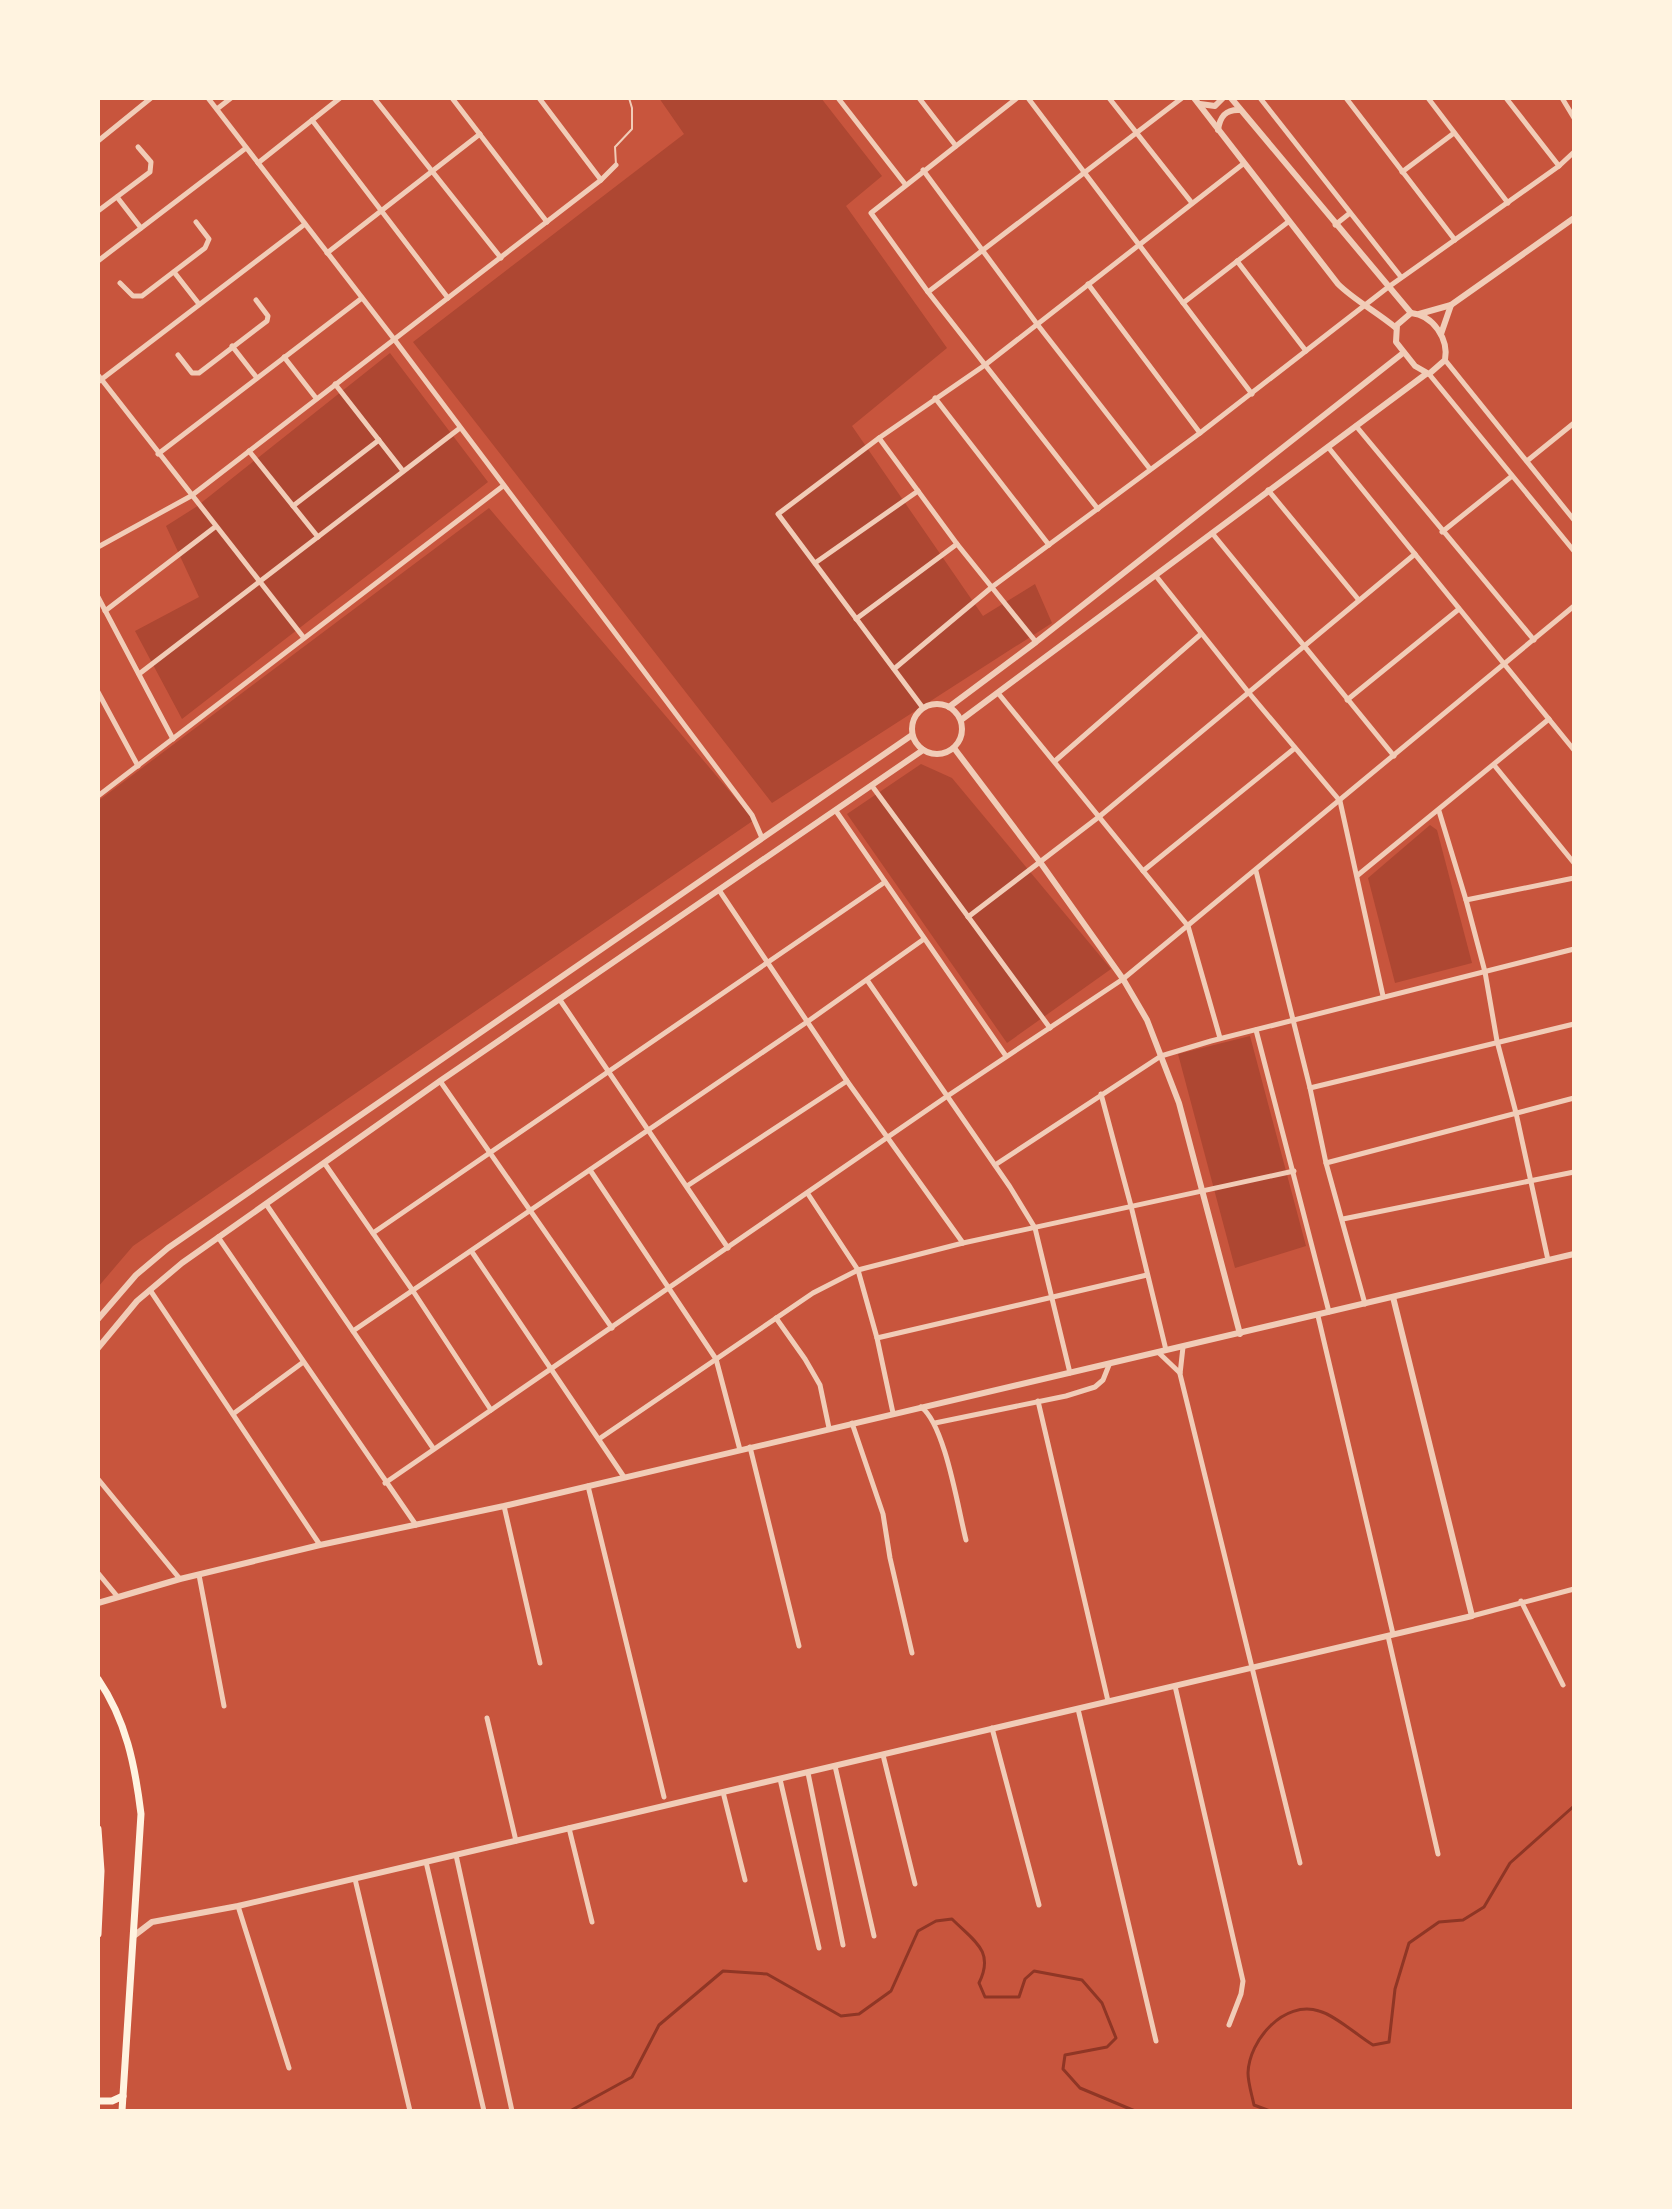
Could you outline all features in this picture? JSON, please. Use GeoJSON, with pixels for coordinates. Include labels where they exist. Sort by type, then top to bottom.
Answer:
{"type":"FeatureCollection","features":[{"type":"Feature","properties":{"kind":"main road"},"geometry":{"type":"LineString","coordinates":[[98,1679],[126,1731],[136,1770],[141,1814],[122,2111]]}},
{"type":"Feature","properties":{"kind":"main road"},"geometry":{"type":"LineString","coordinates":[[98,1829],[98,1934]]}},
{"type":"Feature","properties":{"kind":"main road"},"geometry":{"type":"LineString","coordinates":[[98,2101],[112,2101],[123,2096]]}},
{"type":"Feature","properties":{"kind":"street"},"geometry":{"type":"LineString","coordinates":[[98,141],[151,98]]}},
{"type":"Feature","properties":{"kind":"street"},"geometry":{"type":"LineString","coordinates":[[208,98],[394,339],[752,815],[762,838]]}},
{"type":"Feature","properties":{"kind":"street"},"geometry":{"type":"LineString","coordinates":[[217,109],[231,98]]}},
{"type":"Feature","properties":{"kind":"street"},"geometry":{"type":"LineString","coordinates":[[258,163],[340,98]]}},
{"type":"Feature","properties":{"kind":"street"},"geometry":{"type":"LineString","coordinates":[[374,98],[501,258]]}},
{"type":"Feature","properties":{"kind":"street"},"geometry":{"type":"LineString","coordinates":[[452,98],[547,222]]}},
{"type":"Feature","properties":{"kind":"street"},"geometry":{"type":"LineString","coordinates":[[539,98],[601,180]]}},
{"type":"Feature","properties":{"kind":"street"},"geometry":{"type":"LineString","coordinates":[[838,98],[905,184]]}},
{"type":"Feature","properties":{"kind":"street"},"geometry":{"type":"LineString","coordinates":[[919,98],[956,146]]}},
{"type":"Feature","properties":{"kind":"street"},"geometry":{"type":"LineString","coordinates":[[1017,98],[871,213],[928,292],[1098,509]]}},
{"type":"Feature","properties":{"kind":"street"},"geometry":{"type":"LineString","coordinates":[[1028,98],[1252,394]]}},
{"type":"Feature","properties":{"kind":"street"},"geometry":{"type":"LineString","coordinates":[[1109,98],[1192,203]]}},
{"type":"Feature","properties":{"kind":"street"},"geometry":{"type":"LineString","coordinates":[[928,292],[1182,98]]}},
{"type":"Feature","properties":{"kind":"street"},"geometry":{"type":"LineString","coordinates":[[1197,101],[1215,106],[1223,98]]}},
{"type":"Feature","properties":{"kind":"street"},"geometry":{"type":"LineString","coordinates":[[1232,98],[1387,288],[1411,313],[1419,314],[1451,305],[1574,218]]}},
{"type":"Feature","properties":{"kind":"street"},"geometry":{"type":"LineString","coordinates":[[1260,98],[1401,277]]}},
{"type":"Feature","properties":{"kind":"street"},"geometry":{"type":"LineString","coordinates":[[1346,98],[1455,240]]}},
{"type":"Feature","properties":{"kind":"street"},"geometry":{"type":"LineString","coordinates":[[1428,98],[1508,203]]}},
{"type":"Feature","properties":{"kind":"street"},"geometry":{"type":"LineString","coordinates":[[1506,98],[1559,166]]}},
{"type":"Feature","properties":{"kind":"street"},"geometry":{"type":"LineString","coordinates":[[1562,98],[1574,118]]}},
{"type":"Feature","properties":{"kind":"street"},"geometry":{"type":"LineString","coordinates":[[1197,101],[1338,284],[1396,328]]}},
{"type":"Feature","properties":{"kind":"street"},"geometry":{"type":"LineString","coordinates":[[1218,130],[1222,116],[1240,110]]}},
{"type":"Feature","properties":{"kind":"street"},"geometry":{"type":"LineString","coordinates":[[312,120],[448,298]]}},
{"type":"Feature","properties":{"kind":"street"},"geometry":{"type":"LineString","coordinates":[[1402,172],[1454,133]]}},
{"type":"Feature","properties":{"kind":"street"},"geometry":{"type":"LineString","coordinates":[[327,253],[480,134]]}},
{"type":"Feature","properties":{"kind":"street"},"geometry":{"type":"LineString","coordinates":[[98,211],[152,169],[151,162],[138,147]]}},
{"type":"Feature","properties":{"kind":"street"},"geometry":{"type":"LineString","coordinates":[[98,261],[246,148]]}},
{"type":"Feature","properties":{"kind":"street"},"geometry":{"type":"LineString","coordinates":[[894,669],[992,587],[1252,394],[1401,277],[1508,203],[1574,152]]}},
{"type":"Feature","properties":{"kind":"street"},"geometry":{"type":"LineString","coordinates":[[923,708],[778,514],[879,438],[985,365],[1243,164]]}},
{"type":"Feature","properties":{"kind":"street"},"geometry":{"type":"LineString","coordinates":[[98,547],[191,496],[501,258],[616,165]]}},
{"type":"Feature","properties":{"kind":"street"},"geometry":{"type":"LineString","coordinates":[[923,170],[1150,469]]}},
{"type":"Feature","properties":{"kind":"street"},"geometry":{"type":"LineString","coordinates":[[117,197],[141,228]]}},
{"type":"Feature","properties":{"kind":"street"},"geometry":{"type":"LineString","coordinates":[[1335,225],[1350,213]]}},
{"type":"Feature","properties":{"kind":"street"},"geometry":{"type":"LineString","coordinates":[[120,283],[138,297],[174,272],[209,243],[196,222]]}},
{"type":"Feature","properties":{"kind":"street"},"geometry":{"type":"LineString","coordinates":[[1183,303],[1288,222]]}},
{"type":"Feature","properties":{"kind":"street"},"geometry":{"type":"LineString","coordinates":[[304,638],[99,379],[305,224]]}},
{"type":"Feature","properties":{"kind":"street"},"geometry":{"type":"LineString","coordinates":[[1237,261],[1306,351]]}},
{"type":"Feature","properties":{"kind":"street"},"geometry":{"type":"LineString","coordinates":[[174,272],[199,304]]}},
{"type":"Feature","properties":{"kind":"street"},"geometry":{"type":"LineString","coordinates":[[1088,284],[1200,433]]}},
{"type":"Feature","properties":{"kind":"street"},"geometry":{"type":"LineString","coordinates":[[158,454],[362,298]]}},
{"type":"Feature","properties":{"kind":"street"},"geometry":{"type":"LineString","coordinates":[[178,355],[192,373],[197,374],[268,318],[256,300]]}},
{"type":"Feature","properties":{"kind":"street"},"geometry":{"type":"LineString","coordinates":[[1441,334],[1451,305]]}},
{"type":"Feature","properties":{"kind":"street"},"geometry":{"type":"LineString","coordinates":[[1411,313],[1396,328],[1395,337],[1403,353],[1428,374],[1574,551]]}},
{"type":"Feature","properties":{"kind":"street"},"geometry":{"type":"LineString","coordinates":[[1419,314],[1441,334],[1446,347],[1445,360],[1574,520]]}},
{"type":"Feature","properties":{"kind":"street"},"geometry":{"type":"LineString","coordinates":[[232,346],[257,378]]}},
{"type":"Feature","properties":{"kind":"street"},"geometry":{"type":"LineString","coordinates":[[949,707],[1403,353]]}},
{"type":"Feature","properties":{"kind":"street"},"geometry":{"type":"LineString","coordinates":[[284,357],[316,398]]}},
{"type":"Feature","properties":{"kind":"street"},"geometry":{"type":"LineString","coordinates":[[961,720],[1445,360]]}},
{"type":"Feature","properties":{"kind":"street"},"geometry":{"type":"LineString","coordinates":[[335,384],[403,471]]}},
{"type":"Feature","properties":{"kind":"street"},"geometry":{"type":"LineString","coordinates":[[935,398],[1049,545]]}},
{"type":"Feature","properties":{"kind":"street"},"geometry":{"type":"LineString","coordinates":[[1527,461],[1574,423]]}},
{"type":"Feature","properties":{"kind":"street"},"geometry":{"type":"LineString","coordinates":[[1356,426],[1534,640]]}},
{"type":"Feature","properties":{"kind":"street"},"geometry":{"type":"LineString","coordinates":[[139,674],[460,428]]}},
{"type":"Feature","properties":{"kind":"street"},"geometry":{"type":"LineString","coordinates":[[879,438],[957,544],[1036,642]]}},
{"type":"Feature","properties":{"kind":"street"},"geometry":{"type":"LineString","coordinates":[[293,506],[379,440]]}},
{"type":"Feature","properties":{"kind":"street"},"geometry":{"type":"LineString","coordinates":[[1327,446],[1574,750]]}},
{"type":"Feature","properties":{"kind":"street"},"geometry":{"type":"LineString","coordinates":[[249,451],[318,537]]}},
{"type":"Feature","properties":{"kind":"street"},"geometry":{"type":"LineString","coordinates":[[1442,532],[1512,476]]}},
{"type":"Feature","properties":{"kind":"street"},"geometry":{"type":"LineString","coordinates":[[98,796],[503,486]]}},
{"type":"Feature","properties":{"kind":"street"},"geometry":{"type":"LineString","coordinates":[[1268,490],[1358,599]]}},
{"type":"Feature","properties":{"kind":"street"},"geometry":{"type":"LineString","coordinates":[[815,563],[918,491]]}},
{"type":"Feature","properties":{"kind":"street"},"geometry":{"type":"LineString","coordinates":[[105,611],[215,527]]}},
{"type":"Feature","properties":{"kind":"street"},"geometry":{"type":"LineString","coordinates":[[1212,533],[1394,756]]}},
{"type":"Feature","properties":{"kind":"street"},"geometry":{"type":"LineString","coordinates":[[856,619],[957,544]]}},
{"type":"Feature","properties":{"kind":"street"},"geometry":{"type":"LineString","coordinates":[[968,917],[1100,816],[1415,554]]}},
{"type":"Feature","properties":{"kind":"street"},"geometry":{"type":"LineString","coordinates":[[1156,576],[1340,801],[1383,996]]}},
{"type":"Feature","properties":{"kind":"street"},"geometry":{"type":"LineString","coordinates":[[98,597],[173,739]]}},
{"type":"Feature","properties":{"kind":"street"},"geometry":{"type":"LineString","coordinates":[[385,1483],[1123,979],[1574,606]]}},
{"type":"Feature","properties":{"kind":"street"},"geometry":{"type":"LineString","coordinates":[[1347,700],[1459,609]]}},
{"type":"Feature","properties":{"kind":"street"},"geometry":{"type":"LineString","coordinates":[[1055,761],[1201,634]]}},
{"type":"Feature","properties":{"kind":"street"},"geometry":{"type":"LineString","coordinates":[[98,692],[138,766]]}},
{"type":"Feature","properties":{"kind":"street"},"geometry":{"type":"LineString","coordinates":[[998,693],[1188,926],[1220,1038]]}},
{"type":"Feature","properties":{"kind":"street"},"geometry":{"type":"LineString","coordinates":[[934,704],[949,707],[961,720],[962,734],[954,748],[938,754],[923,750],[912,735],[913,720],[923,708],[934,704]]}},
{"type":"Feature","properties":{"kind":"street"},"geometry":{"type":"LineString","coordinates":[[1358,875],[1549,719]]}},
{"type":"Feature","properties":{"kind":"street"},"geometry":{"type":"LineString","coordinates":[[98,1319],[136,1275],[168,1248],[912,735]]}},
{"type":"Feature","properties":{"kind":"street"},"geometry":{"type":"LineString","coordinates":[[954,748],[1040,862],[1123,979],[1147,1020],[1179,1103],[1240,1334]]}},
{"type":"Feature","properties":{"kind":"street"},"geometry":{"type":"LineString","coordinates":[[1143,871],[1295,748]]}},
{"type":"Feature","properties":{"kind":"street"},"geometry":{"type":"LineString","coordinates":[[99,1344],[150,1289],[218,1237],[923,750]]}},
{"type":"Feature","properties":{"kind":"street"},"geometry":{"type":"LineString","coordinates":[[1494,765],[1574,863]]}},
{"type":"Feature","properties":{"kind":"street"},"geometry":{"type":"LineString","coordinates":[[872,786],[1050,1028]]}},
{"type":"Feature","properties":{"kind":"street"},"geometry":{"type":"LineString","coordinates":[[836,811],[1006,1056]]}},
{"type":"Feature","properties":{"kind":"street"},"geometry":{"type":"LineString","coordinates":[[1439,811],[1485,972],[1497,1041],[1548,1260]]}},
{"type":"Feature","properties":{"kind":"street"},"geometry":{"type":"LineString","coordinates":[[1256,871],[1326,1163],[1365,1304]]}},
{"type":"Feature","properties":{"kind":"street"},"geometry":{"type":"LineString","coordinates":[[1466,900],[1574,878]]}},
{"type":"Feature","properties":{"kind":"street"},"geometry":{"type":"LineString","coordinates":[[373,1233],[885,882]]}},
{"type":"Feature","properties":{"kind":"street"},"geometry":{"type":"LineString","coordinates":[[719,890],[847,1081],[963,1243]]}},
{"type":"Feature","properties":{"kind":"street"},"geometry":{"type":"LineString","coordinates":[[640,924],[649,938]]}},
{"type":"Feature","properties":{"kind":"street"},"geometry":{"type":"LineString","coordinates":[[629,932],[638,945]]}},
{"type":"Feature","properties":{"kind":"street"},"geometry":{"type":"LineString","coordinates":[[353,1331],[924,939]]}},
{"type":"Feature","properties":{"kind":"street"},"geometry":{"type":"LineString","coordinates":[[995,1165],[1161,1056],[1220,1038],[1574,949]]}},
{"type":"Feature","properties":{"kind":"street"},"geometry":{"type":"LineString","coordinates":[[867,980],[1035,1228],[1070,1373]]}},
{"type":"Feature","properties":{"kind":"street"},"geometry":{"type":"LineString","coordinates":[[560,1000],[728,1248]]}},
{"type":"Feature","properties":{"kind":"street"},"geometry":{"type":"LineString","coordinates":[[1310,1088],[1574,1024]]}},
{"type":"Feature","properties":{"kind":"street"},"geometry":{"type":"LineString","coordinates":[[1256,1030],[1330,1313]]}},
{"type":"Feature","properties":{"kind":"street"},"geometry":{"type":"LineString","coordinates":[[440,1081],[612,1328]]}},
{"type":"Feature","properties":{"kind":"street"},"geometry":{"type":"LineString","coordinates":[[687,1186],[847,1081]]}},
{"type":"Feature","properties":{"kind":"street"},"geometry":{"type":"LineString","coordinates":[[1101,1094],[1131,1206],[1162,1352],[1180,1374]]}},
{"type":"Feature","properties":{"kind":"street"},"geometry":{"type":"LineString","coordinates":[[1326,1163],[1574,1098]]}},
{"type":"Feature","properties":{"kind":"street"},"geometry":{"type":"LineString","coordinates":[[325,1164],[491,1410]]}},
{"type":"Feature","properties":{"kind":"street"},"geometry":{"type":"LineString","coordinates":[[590,1170],[716,1359],[740,1450]]}},
{"type":"Feature","properties":{"kind":"street"},"geometry":{"type":"LineString","coordinates":[[599,1439],[813,1293],[858,1270],[963,1243],[1294,1171]]}},
{"type":"Feature","properties":{"kind":"street"},"geometry":{"type":"LineString","coordinates":[[1343,1219],[1574,1172]]}},
{"type":"Feature","properties":{"kind":"street"},"geometry":{"type":"LineString","coordinates":[[808,1194],[858,1270],[893,1413]]}},
{"type":"Feature","properties":{"kind":"street"},"geometry":{"type":"LineString","coordinates":[[266,1204],[433,1448]]}},
{"type":"Feature","properties":{"kind":"street"},"geometry":{"type":"LineString","coordinates":[[218,1237],[416,1526]]}},
{"type":"Feature","properties":{"kind":"street"},"geometry":{"type":"LineString","coordinates":[[472,1252],[624,1477]]}},
{"type":"Feature","properties":{"kind":"street"},"geometry":{"type":"LineString","coordinates":[[98,1603],[180,1579],[320,1545],[504,1506],[1574,1254]]}},
{"type":"Feature","properties":{"kind":"street"},"geometry":{"type":"LineString","coordinates":[[877,1338],[1147,1275]]}},
{"type":"Feature","properties":{"kind":"street"},"geometry":{"type":"LineString","coordinates":[[150,1289],[320,1545]]}},
{"type":"Feature","properties":{"kind":"street"},"geometry":{"type":"LineString","coordinates":[[1393,1297],[1472,1616]]}},
{"type":"Feature","properties":{"kind":"street"},"geometry":{"type":"LineString","coordinates":[[1318,1316],[1438,1854]]}},
{"type":"Feature","properties":{"kind":"street"},"geometry":{"type":"LineString","coordinates":[[776,1318],[820,1385],[829,1428]]}},
{"type":"Feature","properties":{"kind":"street"},"geometry":{"type":"LineString","coordinates":[[1183,1347],[1180,1374],[1300,1863]]}},
{"type":"Feature","properties":{"kind":"street"},"geometry":{"type":"LineString","coordinates":[[233,1414],[302,1363]]}},
{"type":"Feature","properties":{"kind":"street"},"geometry":{"type":"LineString","coordinates":[[935,1423],[1095,1387],[1103,1380],[1109,1365]]}},
{"type":"Feature","properties":{"kind":"street"},"geometry":{"type":"LineString","coordinates":[[1038,1401],[1108,1701]]}},
{"type":"Feature","properties":{"kind":"street"},"geometry":{"type":"LineString","coordinates":[[921,1407],[935,1423],[966,1540]]}},
{"type":"Feature","properties":{"kind":"street"},"geometry":{"type":"LineString","coordinates":[[852,1422],[883,1514],[912,1653]]}},
{"type":"Feature","properties":{"kind":"street"},"geometry":{"type":"LineString","coordinates":[[750,1447],[799,1646]]}},
{"type":"Feature","properties":{"kind":"street"},"geometry":{"type":"LineString","coordinates":[[98,1479],[180,1579]]}},
{"type":"Feature","properties":{"kind":"street"},"geometry":{"type":"LineString","coordinates":[[588,1486],[664,1797]]}},
{"type":"Feature","properties":{"kind":"street"},"geometry":{"type":"LineString","coordinates":[[504,1506],[540,1663]]}},
{"type":"Feature","properties":{"kind":"street"},"geometry":{"type":"LineString","coordinates":[[98,1573],[117,1596]]}},
{"type":"Feature","properties":{"kind":"street"},"geometry":{"type":"LineString","coordinates":[[199,1575],[224,1706]]}},
{"type":"Feature","properties":{"kind":"street"},"geometry":{"type":"LineString","coordinates":[[135,1935],[152,1922],[238,1906],[808,1773],[1472,1616],[1574,1589]]}},
{"type":"Feature","properties":{"kind":"street"},"geometry":{"type":"LineString","coordinates":[[1521,1601],[1563,1685]]}},
{"type":"Feature","properties":{"kind":"street"},"geometry":{"type":"LineString","coordinates":[[1175,1686],[1243,1981],[1229,2025]]}},
{"type":"Feature","properties":{"kind":"street"},"geometry":{"type":"LineString","coordinates":[[1078,1709],[1156,2041]]}},
{"type":"Feature","properties":{"kind":"street"},"geometry":{"type":"LineString","coordinates":[[487,1718],[516,1841]]}},
{"type":"Feature","properties":{"kind":"street"},"geometry":{"type":"LineString","coordinates":[[992,1728],[1039,1905]]}},
{"type":"Feature","properties":{"kind":"street"},"geometry":{"type":"LineString","coordinates":[[883,1755],[915,1884]]}},
{"type":"Feature","properties":{"kind":"street"},"geometry":{"type":"LineString","coordinates":[[835,1766],[874,1936]]}},
{"type":"Feature","properties":{"kind":"street"},"geometry":{"type":"LineString","coordinates":[[808,1773],[843,1945]]}},
{"type":"Feature","properties":{"kind":"street"},"geometry":{"type":"LineString","coordinates":[[780,1779],[819,1948]]}},
{"type":"Feature","properties":{"kind":"street"},"geometry":{"type":"LineString","coordinates":[[723,1792],[745,1880]]}},
{"type":"Feature","properties":{"kind":"street"},"geometry":{"type":"LineString","coordinates":[[569,1828],[592,1922]]}},
{"type":"Feature","properties":{"kind":"street"},"geometry":{"type":"LineString","coordinates":[[456,1855],[512,2111]]}},
{"type":"Feature","properties":{"kind":"street"},"geometry":{"type":"LineString","coordinates":[[426,1862],[484,2111]]}},
{"type":"Feature","properties":{"kind":"street"},"geometry":{"type":"LineString","coordinates":[[355,1879],[410,2111]]}},
{"type":"Feature","properties":{"kind":"street"},"geometry":{"type":"LineString","coordinates":[[238,1906],[289,2068]]}},
{"type":"Feature","properties":{"kind":"street"},"geometry":{"type":"LineString","coordinates":[[136,1915],[152,1922]]}},
{"type":"Feature","properties":{"kind":"lane"},"geometry":{"type":"LineString","coordinates":[[616,165],[615,147],[632,129],[629,98]]}},
{"type":"Feature","properties":{"kind":"shaded area"},"geometry":{"type":"Polygon","coordinates":[[[659,98],[821,98],[882,176],[846,206],[947,348],[852,426],[983,616],[1035,584],[1052,623],[772,803],[413,342],[684,134],[659,98]]]}},
{"type":"Feature","properties":{"kind":"shaded area"},"geometry":{"type":"Polygon","coordinates":[[[390,353],[488,482],[182,719],[135,631],[199,597],[166,526],[196,507],[390,353]]]}},
{"type":"Feature","properties":{"kind":"shaded area"},"geometry":{"type":"Polygon","coordinates":[[[489,508],[754,820],[133,1246],[98,1287],[98,801],[489,508]]]}},
{"type":"Feature","properties":{"kind":"shaded area"},"geometry":{"type":"Polygon","coordinates":[[[921,764],[952,778],[1111,969],[1007,1043],[847,814],[921,764]]]}},
{"type":"Feature","properties":{"kind":"shaded area"},"geometry":{"type":"Polygon","coordinates":[[[1430,825],[1437,830],[1472,963],[1395,983],[1368,878],[1430,825]]]}},
{"type":"Feature","properties":{"kind":"shaded area"},"geometry":{"type":"Polygon","coordinates":[[[1250,1036],[1306,1246],[1235,1268],[1178,1054],[1250,1036]]]}},
{"type":"Feature","properties":{"kind":"waterway"},"geometry":{"type":"LineString","coordinates":[[1270,2111],[1254,2105],[1248,2073],[1255,2048],[1271,2026],[1293,2011],[1306,2009],[1332,2017],[1373,2045],[1389,2042],[1395,1989],[1409,1943],[1439,1922],[1463,1920],[1484,1907],[1510,1863],[1574,1806]]}},
{"type":"Feature","properties":{"kind":"waterway"},"geometry":{"type":"LineString","coordinates":[[570,2111],[632,2077],[659,2025],[723,1971],[767,1974],[841,2016],[859,2014],[891,1991],[918,1931],[936,1921],[952,1919],[974,1940],[983,1954],[985,1963],[979,1983],[985,1997],[1019,1997],[1025,1979],[1034,1971],[1082,1980],[1102,2003],[1116,2038],[1107,2047],[1065,2055],[1063,2069],[1080,2088],[1135,2111]]}}]}
